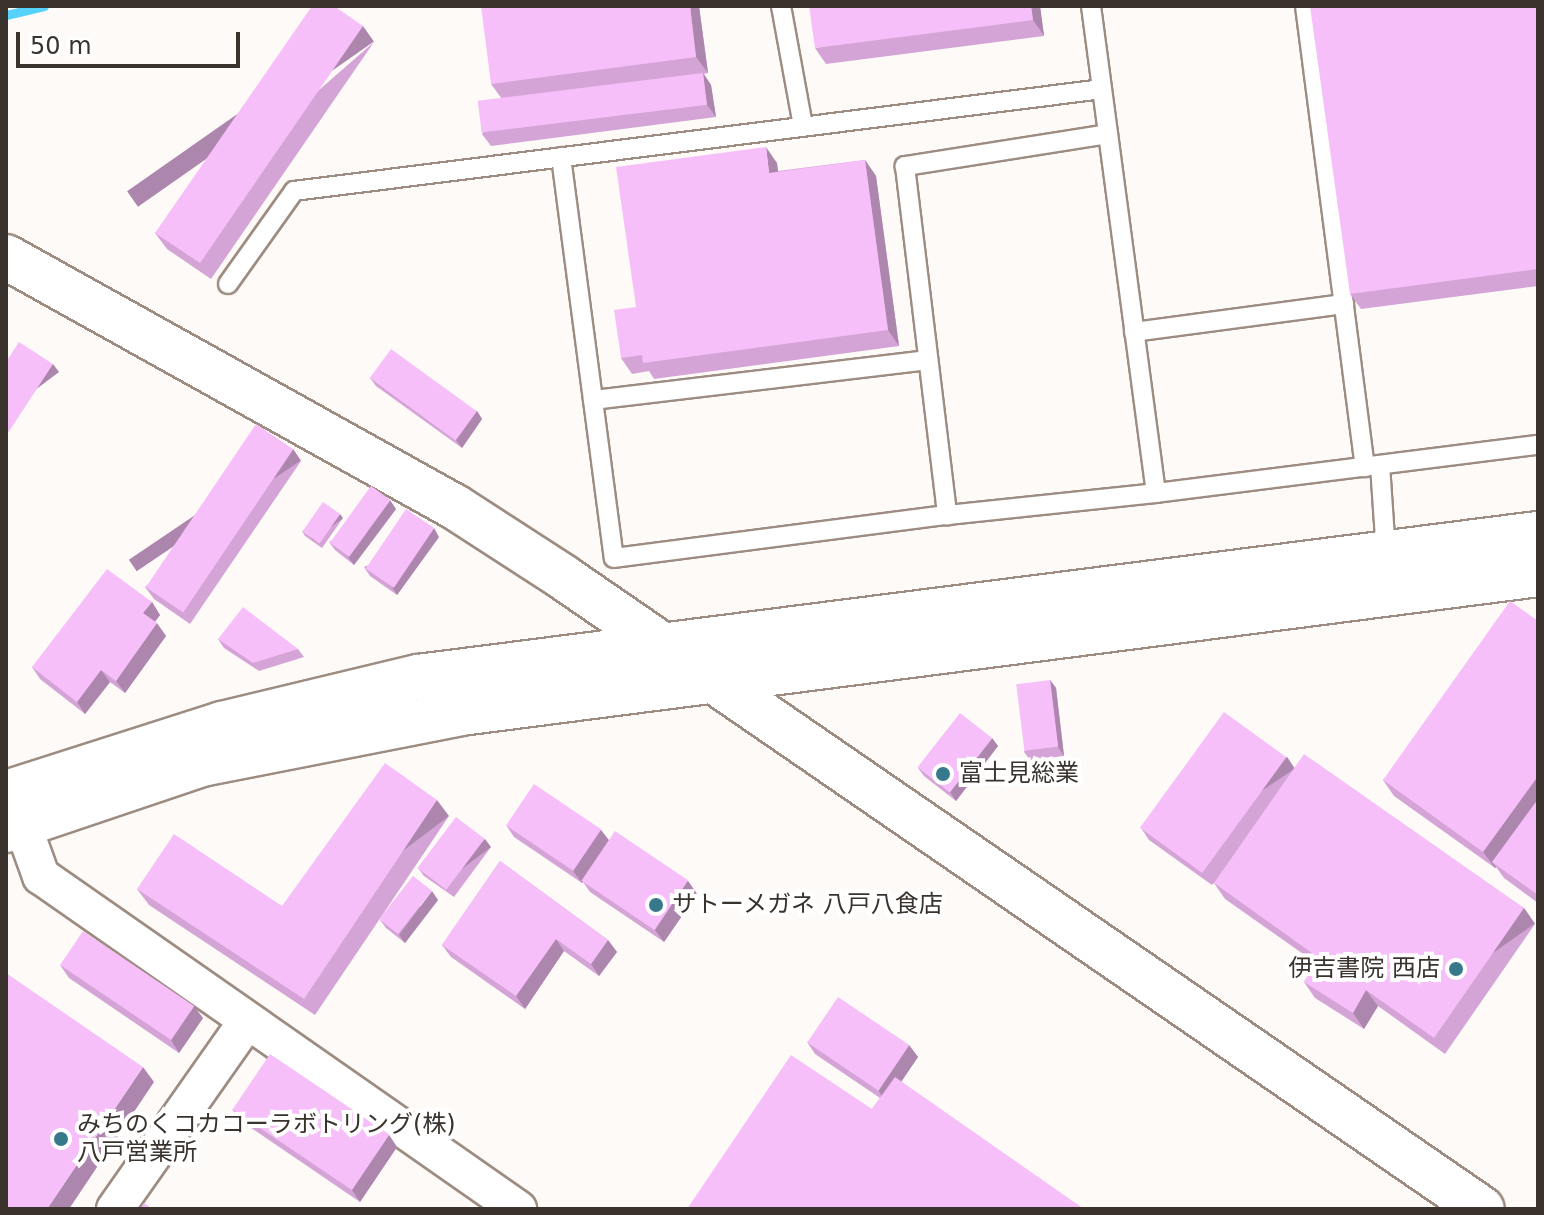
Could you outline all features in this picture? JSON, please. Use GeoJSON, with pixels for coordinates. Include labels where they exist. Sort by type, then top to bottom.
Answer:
{"type":"FeatureCollection","features":[{"type":"Feature","properties":{"kind":"street"},"geometry":{"type":"LineString","coordinates":[[6,257],[455,507],[723,684],[1482,1209]]}},
{"type":"Feature","properties":{"kind":"street"},"geometry":{"type":"LineString","coordinates":[[11,810],[222,724],[418,677],[662,643],[1538,534]]}},
{"type":"Feature","properties":{"kind":"street"},"geometry":{"type":"LineString","coordinates":[[11,810],[202,764],[461,713],[723,684],[852,660],[1538,574]]}},
{"type":"Feature","properties":{"kind":"street"},"geometry":{"type":"LineString","coordinates":[[11,810],[41,876],[518,1209]]}},
{"type":"Feature","properties":{"kind":"street"},"geometry":{"type":"LineString","coordinates":[[115,1209],[247,1021]]}},
{"type":"Feature","properties":{"kind":"lane"},"geometry":{"type":"LineString","coordinates":[[781,6],[803,126]]}},
{"type":"Feature","properties":{"kind":"lane"},"geometry":{"type":"LineString","coordinates":[[1091,6],[1156,493]]}},
{"type":"Feature","properties":{"kind":"lane"},"geometry":{"type":"LineString","coordinates":[[1305,6],[1344,304],[1386,553]]}},
{"type":"Feature","properties":{"kind":"lane"},"geometry":{"type":"LineString","coordinates":[[228,284],[294,191],[1102,89]]}},
{"type":"Feature","properties":{"kind":"lane"},"geometry":{"type":"LineString","coordinates":[[947,515],[905,166],[1108,134]]}},
{"type":"Feature","properties":{"kind":"lane"},"geometry":{"type":"LineString","coordinates":[[561,157],[614,558],[1538,445]]}},
{"type":"Feature","properties":{"kind":"lane"},"geometry":{"type":"LineString","coordinates":[[1134,332],[1344,304]]}},
{"type":"Feature","properties":{"kind":"lane"},"geometry":{"type":"LineString","coordinates":[[593,400],[928,360]]}},
{"type":"Feature","properties":{"kind":"building"},"geometry":{"type":"Polygon","coordinates":[[[312,6],[334,6],[363,26],[200,263],[155,233],[312,6]]]}},
{"type":"Feature","properties":{"kind":"building"},"geometry":{"type":"Polygon","coordinates":[[[481,6],[690,6],[696,57],[491,84],[481,6]]]}},
{"type":"Feature","properties":{"kind":"building"},"geometry":{"type":"Polygon","coordinates":[[[809,6],[1031,6],[1033,20],[815,48],[809,6]]]}},
{"type":"Feature","properties":{"kind":"building"},"geometry":{"type":"Polygon","coordinates":[[[1310,6],[1538,6],[1538,269],[1350,294],[1310,6]]]}},
{"type":"Feature","properties":{"kind":"building"},"geometry":{"type":"Polygon","coordinates":[[[703,73],[707,105],[482,132],[478,101],[703,73]]]}},
{"type":"Feature","properties":{"kind":"building"},"geometry":{"type":"Polygon","coordinates":[[[766,147],[769,173],[865,160],[888,330],[643,363],[642,355],[621,358],[614,310],[636,307],[616,167],[766,147]]]}},
{"type":"Feature","properties":{"kind":"building"},"geometry":{"type":"Polygon","coordinates":[[[19,342],[53,364],[6,436],[6,362],[19,342]]]}},
{"type":"Feature","properties":{"kind":"building"},"geometry":{"type":"Polygon","coordinates":[[[391,349],[477,411],[456,440],[370,378],[391,349]]]}},
{"type":"Feature","properties":{"kind":"building"},"geometry":{"type":"Polygon","coordinates":[[[256,424],[293,449],[183,612],[146,587],[256,424]]]}},
{"type":"Feature","properties":{"kind":"building"},"geometry":{"type":"Polygon","coordinates":[[[371,486],[390,500],[349,557],[330,543],[371,486]]]}},
{"type":"Feature","properties":{"kind":"building"},"geometry":{"type":"Polygon","coordinates":[[[323,502],[340,514],[320,544],[302,531],[323,502]]]}},
{"type":"Feature","properties":{"kind":"building"},"geometry":{"type":"Polygon","coordinates":[[[406,509],[434,528],[394,588],[366,569],[406,509]]]}},
{"type":"Feature","properties":{"kind":"building"},"geometry":{"type":"Polygon","coordinates":[[[107,569],[152,602],[143,613],[157,623],[116,681],[101,670],[77,702],[32,667],[107,569]]]}},
{"type":"Feature","properties":{"kind":"building"},"geometry":{"type":"Polygon","coordinates":[[[1510,601],[1538,621],[1538,776],[1483,852],[1383,780],[1510,601]]]}},
{"type":"Feature","properties":{"kind":"building"},"geometry":{"type":"Polygon","coordinates":[[[243,607],[298,649],[253,663],[218,639],[243,607]]]}},
{"type":"Feature","properties":{"kind":"building"},"geometry":{"type":"Polygon","coordinates":[[[1050,680],[1058,747],[1024,751],[1016,684],[1050,680]]]}},
{"type":"Feature","properties":{"kind":"building"},"geometry":{"type":"Polygon","coordinates":[[[1224,712],[1286,757],[1202,873],[1140,828],[1224,712]]]}},
{"type":"Feature","properties":{"kind":"building"},"geometry":{"type":"Polygon","coordinates":[[[960,713],[992,738],[950,793],[918,767],[960,713]]]}},
{"type":"Feature","properties":{"kind":"building"},"geometry":{"type":"Polygon","coordinates":[[[1304,754],[1524,908],[1434,1038],[1366,990],[1353,1013],[1304,982],[1319,958],[1214,883],[1304,754]]]}},
{"type":"Feature","properties":{"kind":"building"},"geometry":{"type":"Polygon","coordinates":[[[385,763],[437,800],[304,999],[137,889],[174,834],[282,906],[385,763]]]}},
{"type":"Feature","properties":{"kind":"building"},"geometry":{"type":"Polygon","coordinates":[[[534,784],[601,829],[573,871],[506,825],[534,784]]]}},
{"type":"Feature","properties":{"kind":"building"},"geometry":{"type":"Polygon","coordinates":[[[1538,799],[1538,895],[1492,862],[1538,799]]]}},
{"type":"Feature","properties":{"kind":"building"},"geometry":{"type":"Polygon","coordinates":[[[456,817],[485,839],[446,890],[417,868],[456,817]]]}},
{"type":"Feature","properties":{"kind":"building"},"geometry":{"type":"Polygon","coordinates":[[[615,831],[688,880],[654,930],[581,881],[615,831]]]}},
{"type":"Feature","properties":{"kind":"building"},"geometry":{"type":"Polygon","coordinates":[[[500,861],[608,940],[591,964],[556,939],[516,996],[442,945],[500,861]]]}},
{"type":"Feature","properties":{"kind":"building"},"geometry":{"type":"Polygon","coordinates":[[[413,876],[432,891],[398,934],[379,919],[413,876]]]}},
{"type":"Feature","properties":{"kind":"building"},"geometry":{"type":"Polygon","coordinates":[[[83,931],[194,1006],[171,1040],[60,965],[83,931]]]}},
{"type":"Feature","properties":{"kind":"building","name":"みちのくコカコーラボトリング(株) 八戸営業所"},"geometry":{"type":"Polygon","coordinates":[[[6,973],[143,1067],[47,1209],[6,1209],[6,973]]]}},
{"type":"Feature","properties":{"kind":"building"},"geometry":{"type":"Polygon","coordinates":[[[838,997],[909,1045],[879,1091],[807,1043],[838,997]]]}},
{"type":"Feature","properties":{"kind":"building"},"geometry":{"type":"Polygon","coordinates":[[[270,1054],[389,1135],[352,1190],[233,1110],[270,1054]]]}},
{"type":"Feature","properties":{"kind":"building"},"geometry":{"type":"Polygon","coordinates":[[[791,1055],[872,1109],[895,1077],[1084,1209],[687,1209],[791,1055]]]}},
{"type":"Feature","properties":{"kind":"waterway"},"geometry":{"type":"LineString","coordinates":[[6,15],[44,6]]}},
{"type":"Feature","properties":{"kind":"place","name":"富士見総業"},"geometry":{"type":"Point","coordinates":[943,774]}},
{"type":"Feature","properties":{"kind":"place","name":"サトーメガネ 八戸八食店"},"geometry":{"type":"Point","coordinates":[656,905]}},
{"type":"Feature","properties":{"kind":"place","name":"伊吉書院 西店"},"geometry":{"type":"Point","coordinates":[1456,969]}},
{"type":"Feature","properties":{"kind":"place","name":"みちのくコカコーラボトリング(株) 八戸営業所"},"geometry":{"type":"Point","coordinates":[61,1139]}}]}
